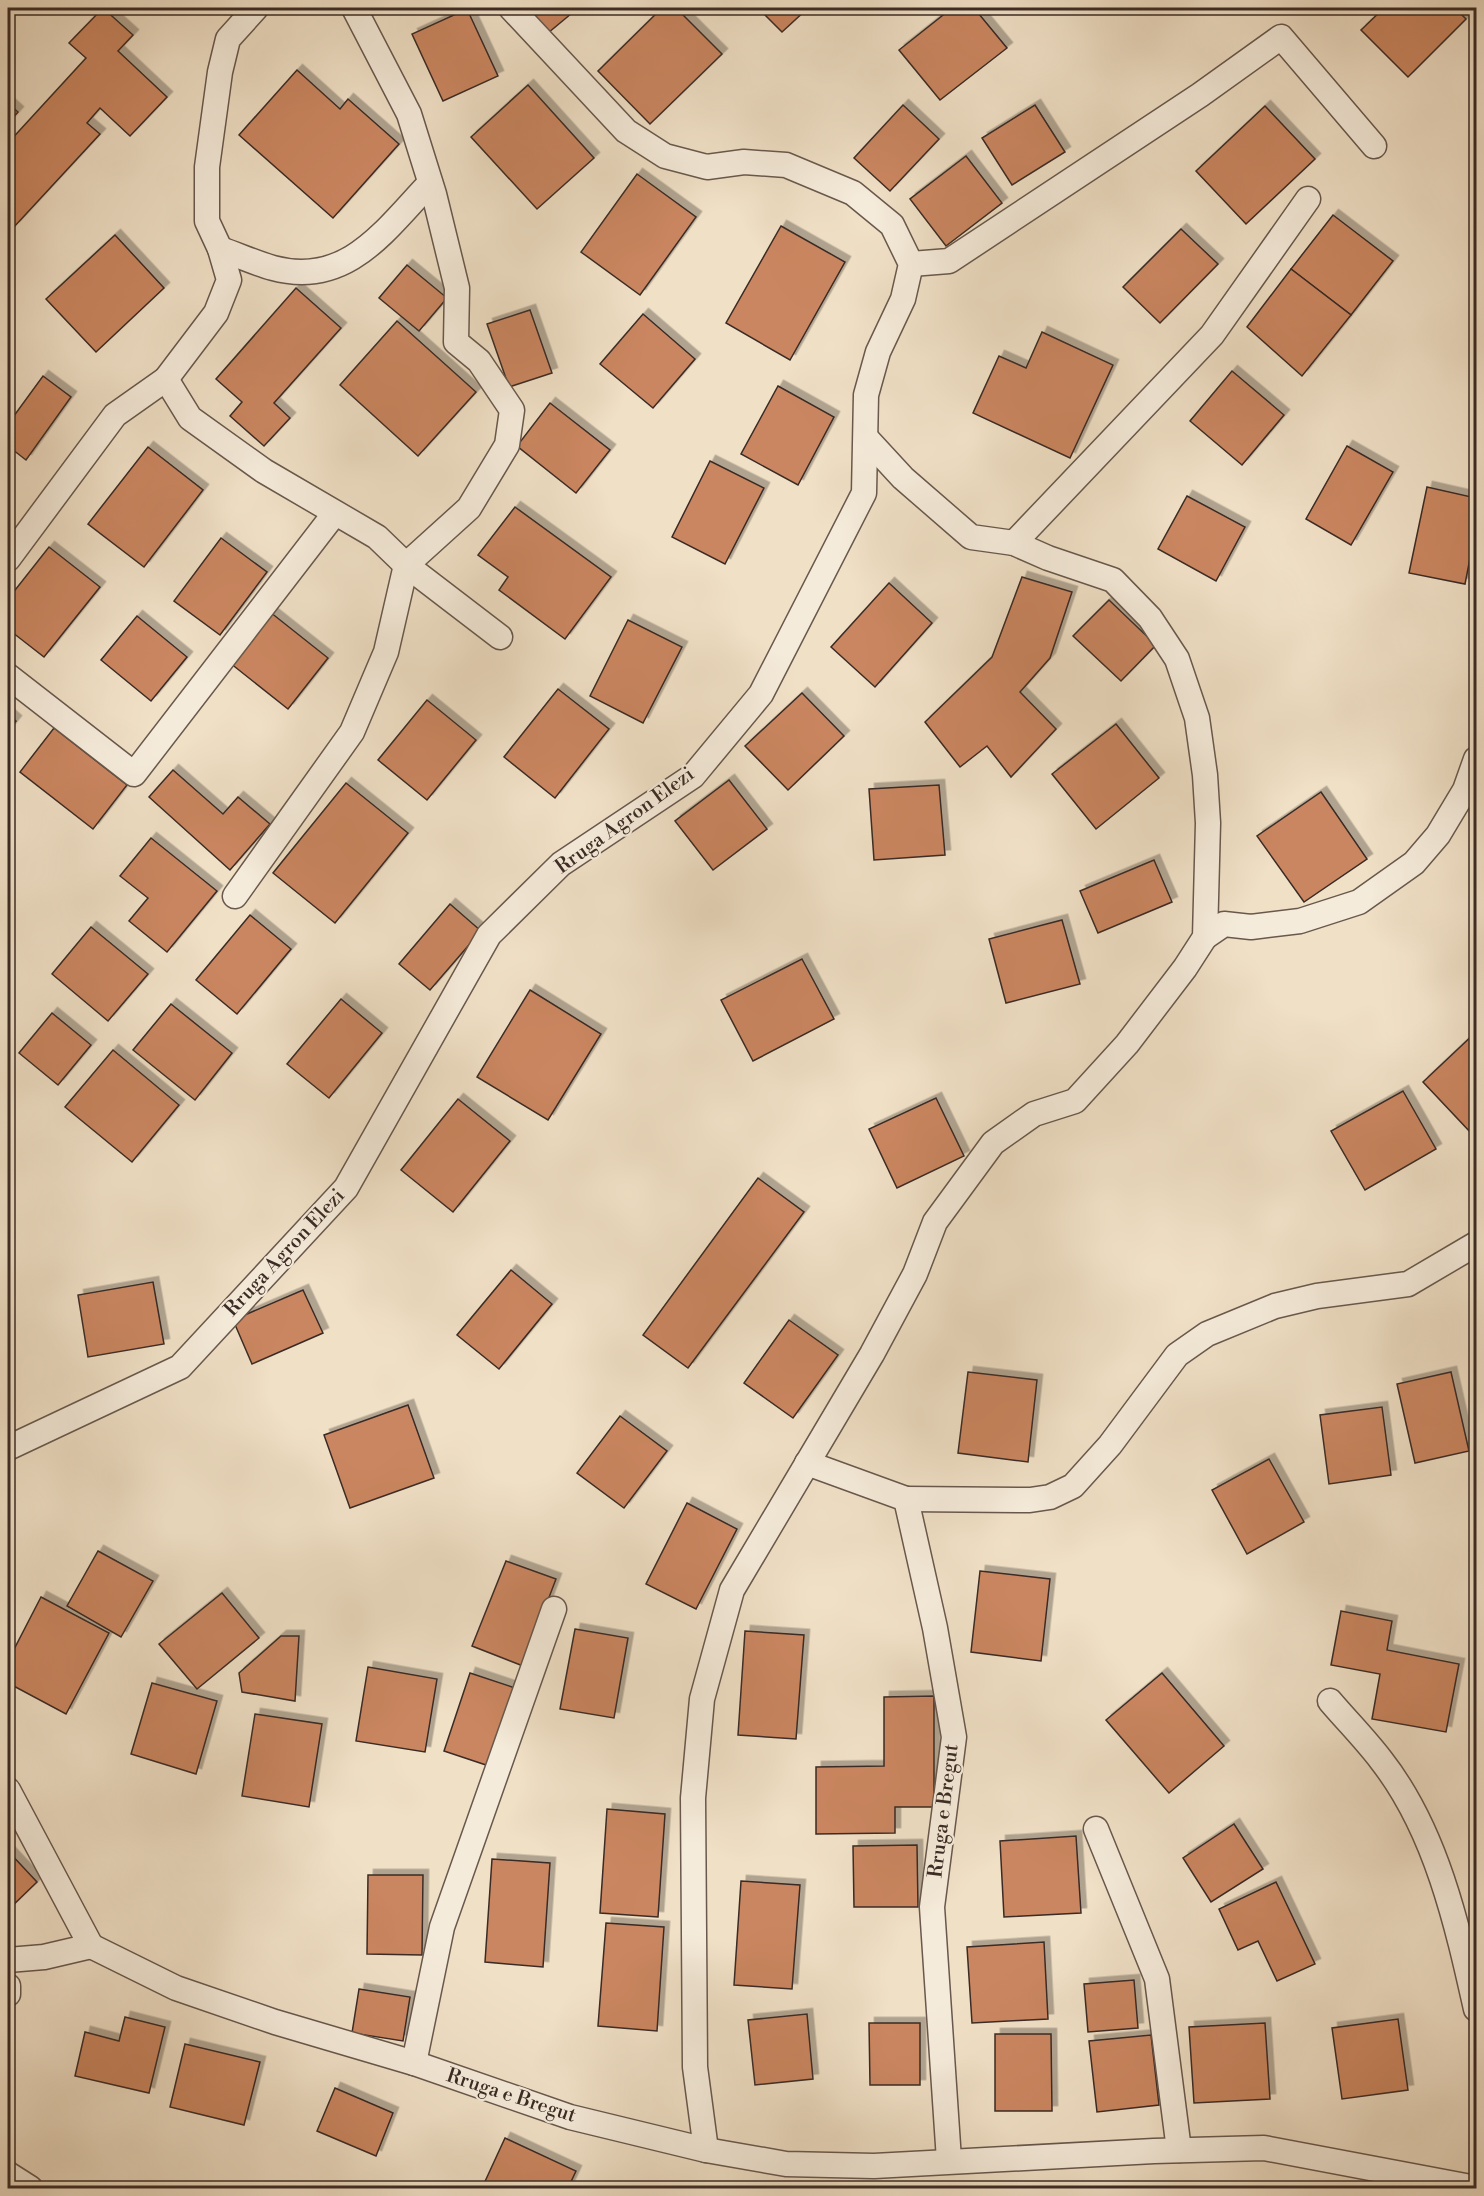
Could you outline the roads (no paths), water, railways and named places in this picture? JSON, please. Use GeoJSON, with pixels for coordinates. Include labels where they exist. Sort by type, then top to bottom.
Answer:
{"type":"FeatureCollection","features":[{"type":"Feature","properties":{"kind":"lane"},"geometry":{"type":"LineString","coordinates":[[8,559],[115,415],[166,379],[216,313],[229,280],[220,249],[207,221],[207,167],[220,72],[228,39],[256,8]]}},
{"type":"Feature","properties":{"kind":"lane"},"geometry":{"type":"LineString","coordinates":[[235,896],[352,732],[386,652],[406,565],[469,508],[507,446],[512,410],[479,361],[456,342],[457,288],[430,183],[409,114],[354,8]]}},
{"type":"Feature","properties":{"kind":"lane"},"geometry":{"type":"LineString","coordinates":[[511,8],[626,131],[665,156],[707,167],[744,162],[786,165],[853,193],[892,225],[911,264],[949,261],[1200,95],[1281,37],[1374,146]]}},
{"type":"Feature","properties":{"kind":"lane"},"geometry":{"type":"LineString","coordinates":[[220,249],[274,268],[304,272],[335,268],[367,250],[430,183]]}},
{"type":"Feature","properties":{"kind":"lane"},"geometry":{"type":"LineString","coordinates":[[1014,543],[1212,335],[1308,199]]}},
{"type":"Feature","properties":{"kind":"lane","name":"Rruga Agron Elezi"},"geometry":{"type":"LineString","coordinates":[[8,1448],[180,1367],[346,1188],[489,935],[561,864],[693,777],[761,694],[864,493],[867,439],[866,395],[878,352],[903,299],[911,264]]}},
{"type":"Feature","properties":{"kind":"lane"},"geometry":{"type":"LineString","coordinates":[[166,379],[190,418],[264,471],[377,537],[406,565],[500,637]]}},
{"type":"Feature","properties":{"kind":"lane"},"geometry":{"type":"LineString","coordinates":[[867,439],[903,478],[971,537],[1014,543],[1113,580],[1150,618],[1177,659],[1197,718],[1206,776],[1208,822],[1205,937]]}},
{"type":"Feature","properties":{"kind":"lane"},"geometry":{"type":"LineString","coordinates":[[8,676],[134,774],[335,513]]}},
{"type":"Feature","properties":{"kind":"lane"},"geometry":{"type":"LineString","coordinates":[[706,2150],[695,2067],[692,1955],[693,1798],[702,1699],[732,1590],[872,1354],[915,1274],[935,1222],[993,1143],[1034,1113],[1075,1101],[1126,1044],[1185,968],[1205,937],[1224,924],[1251,927],[1300,921],[1359,902],[1414,863],[1438,835],[1465,790],[1476,759]]}},
{"type":"Feature","properties":{"kind":"lane"},"geometry":{"type":"LineString","coordinates":[[807,1463],[906,1499],[1030,1500],[1050,1497],[1073,1486],[1090,1470],[1171,1362],[1207,1334],[1275,1306],[1317,1296],[1408,1284],[1476,1244]]}},
{"type":"Feature","properties":{"kind":"lane","name":"Rruga e Bregut"},"geometry":{"type":"LineString","coordinates":[[906,1499],[935,1628],[954,1737],[932,1907],[949,2160]]}},
{"type":"Feature","properties":{"kind":"lane"},"geometry":{"type":"LineString","coordinates":[[414,2064],[442,1927],[554,1609]]}},
{"type":"Feature","properties":{"kind":"lane"},"geometry":{"type":"LineString","coordinates":[[1330,1701],[1382,1761],[1419,1824],[1448,1894],[1476,2009]]}},
{"type":"Feature","properties":{"kind":"lane"},"geometry":{"type":"LineString","coordinates":[[8,1790],[91,1946],[44,1958],[8,1960]]}},
{"type":"Feature","properties":{"kind":"lane"},"geometry":{"type":"LineString","coordinates":[[1096,1829],[1157,1979],[1179,2150]]}},
{"type":"Feature","properties":{"kind":"lane","name":"Rruga e Bregut"},"geometry":{"type":"LineString","coordinates":[[91,1946],[176,1988],[275,2022],[414,2064],[570,2117],[706,2150],[786,2164],[874,2166],[949,2160],[1264,2148],[1339,2164],[1476,2188]]}},
{"type":"Feature","properties":{"kind":"lane"},"geometry":{"type":"LineString","coordinates":[[8,1986],[8,1994]]}},
{"type":"Feature","properties":{"kind":"lane"},"geometry":{"type":"LineString","coordinates":[[8,2174],[30,2188]]}}]}
